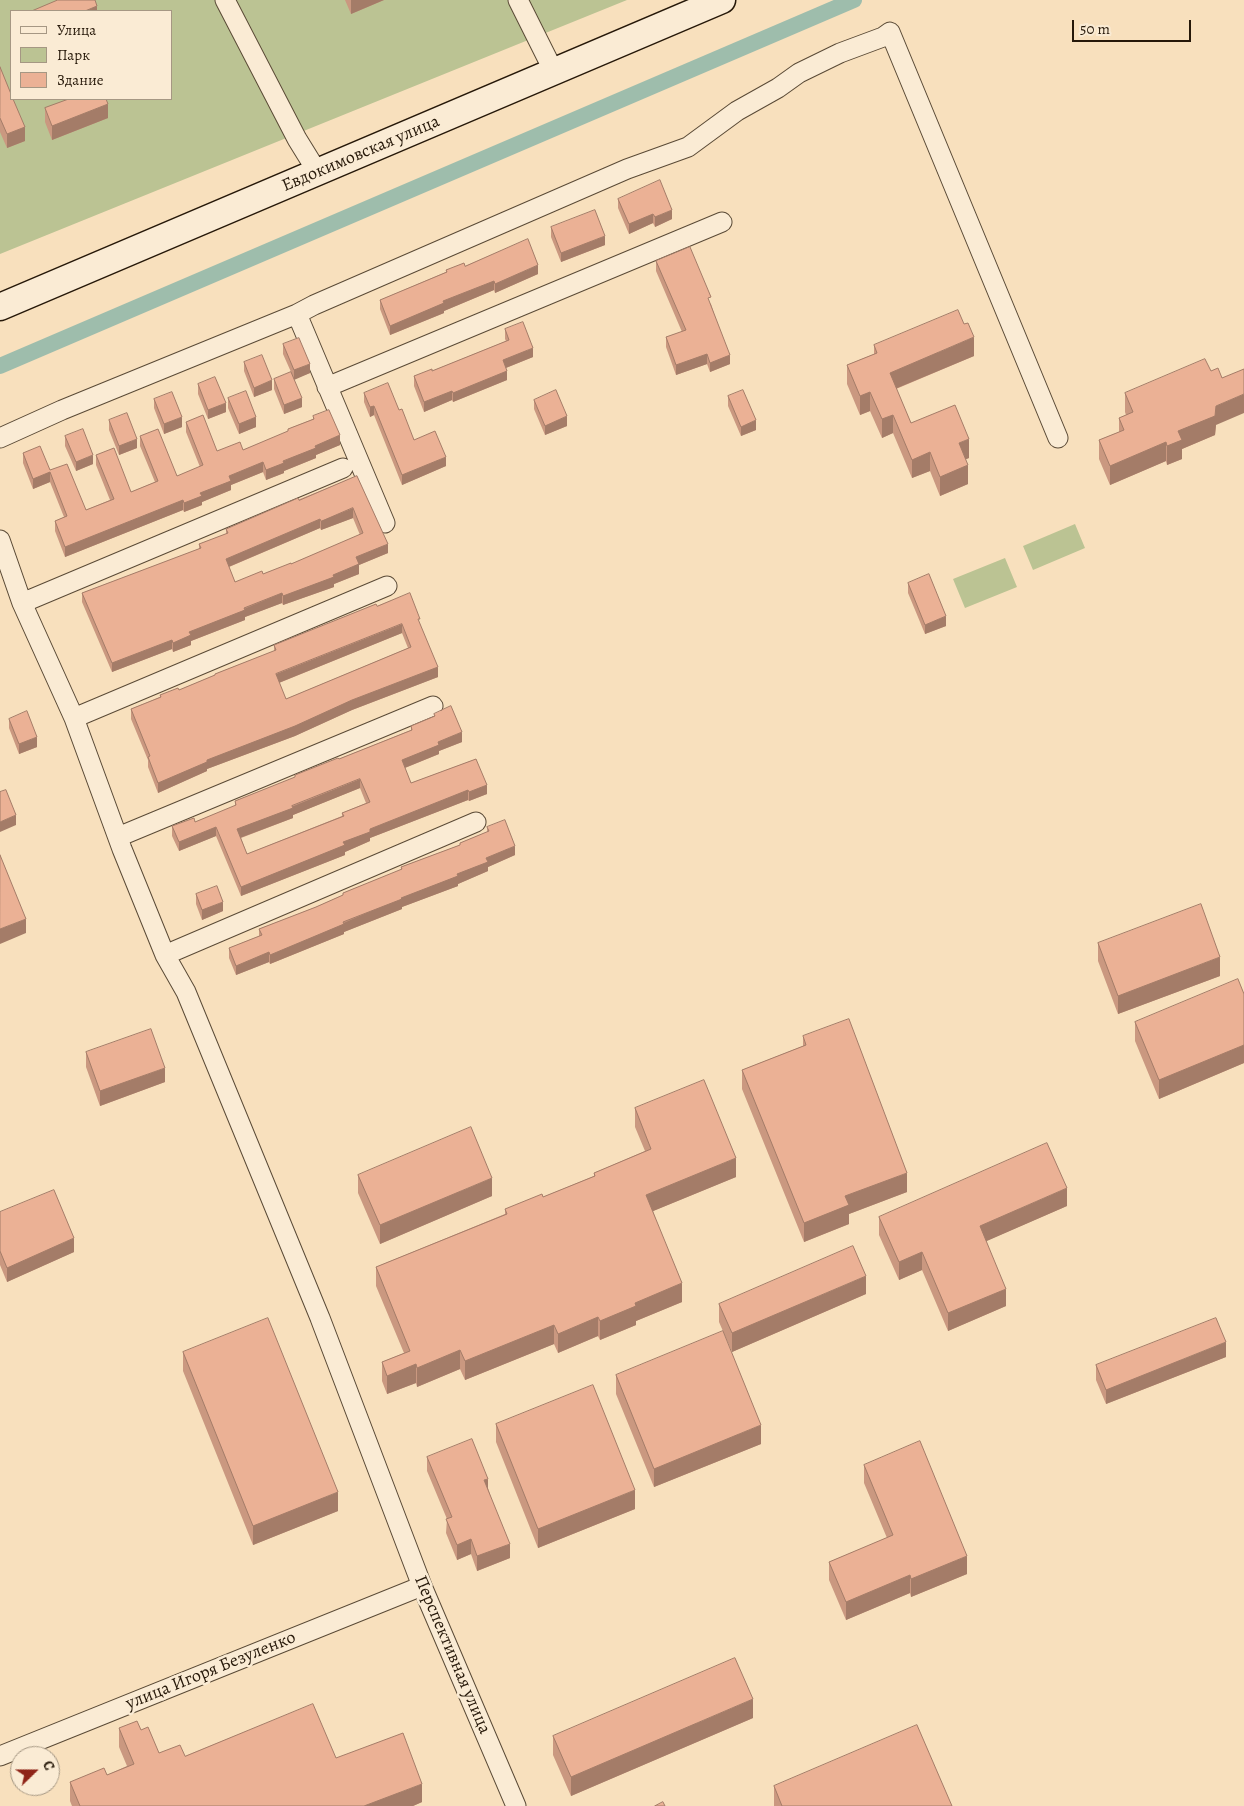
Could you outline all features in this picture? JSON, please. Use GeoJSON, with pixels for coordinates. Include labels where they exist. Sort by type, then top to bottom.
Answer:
{"type":"FeatureCollection","features":[{"type":"Feature","properties":{"kind":"main road","name":"Евдокимовская улица"},"geometry":{"type":"LineString","coordinates":[[0,307],[722,0]]}},
{"type":"Feature","properties":{"kind":"street"},"geometry":{"type":"LineString","coordinates":[[225,0],[297,139],[318,173]]}},
{"type":"Feature","properties":{"kind":"street"},"geometry":{"type":"LineString","coordinates":[[518,0],[554,72]]}},
{"type":"Feature","properties":{"kind":"street"},"geometry":{"type":"LineString","coordinates":[[0,438],[62,410],[297,314],[627,169],[688,147],[737,111],[778,88],[799,73],[840,53],[883,37],[890,32],[1058,438]]}},
{"type":"Feature","properties":{"kind":"street"},"geometry":{"type":"LineString","coordinates":[[327,387],[722,222]]}},
{"type":"Feature","properties":{"kind":"street"},"geometry":{"type":"LineString","coordinates":[[297,314],[385,524]]}},
{"type":"Feature","properties":{"kind":"street"},"geometry":{"type":"LineString","coordinates":[[22,604],[343,468]]}},
{"type":"Feature","properties":{"kind":"street","name":"Перспективная улица"},"geometry":{"type":"LineString","coordinates":[[0,540],[22,604],[74,718],[118,837],[165,955],[186,992],[256,1159],[320,1318],[422,1586],[516,1806]]}},
{"type":"Feature","properties":{"kind":"street"},"geometry":{"type":"LineString","coordinates":[[74,718],[387,586]]}},
{"type":"Feature","properties":{"kind":"street"},"geometry":{"type":"LineString","coordinates":[[118,837],[432,706]]}},
{"type":"Feature","properties":{"kind":"street"},"geometry":{"type":"LineString","coordinates":[[165,955],[476,822]]}},
{"type":"Feature","properties":{"kind":"street","name":"улица Игоря Безуленко"},"geometry":{"type":"LineString","coordinates":[[0,1756],[422,1586]]}},
{"type":"Feature","properties":{"kind":"green space"},"geometry":{"type":"Polygon","coordinates":[[[0,0],[627,0],[0,254],[0,0]]]}},
{"type":"Feature","properties":{"kind":"green space"},"geometry":{"type":"Polygon","coordinates":[[[1075,524],[1085,548],[1033,570],[1023,546],[1075,524]]]}},
{"type":"Feature","properties":{"kind":"green space"},"geometry":{"type":"Polygon","coordinates":[[[1005,558],[1017,587],[965,608],[953,579],[1005,558]]]}},
{"type":"Feature","properties":{"kind":"building"},"geometry":{"type":"Polygon","coordinates":[[[58,0],[95,0],[97,6],[87,10],[34,10],[58,0]]]}},
{"type":"Feature","properties":{"kind":"building"},"geometry":{"type":"Polygon","coordinates":[[[0,67],[10,92],[10,100],[13,100],[25,127],[7,134],[0,118],[0,67]]]}},
{"type":"Feature","properties":{"kind":"building"},"geometry":{"type":"Polygon","coordinates":[[[66,100],[106,100],[108,104],[52,126],[45,108],[66,100]]]}},
{"type":"Feature","properties":{"kind":"building"},"geometry":{"type":"Polygon","coordinates":[[[660,180],[672,210],[655,217],[653,214],[629,224],[618,199],[660,180]]]}},
{"type":"Feature","properties":{"kind":"building"},"geometry":{"type":"Polygon","coordinates":[[[595,210],[605,236],[561,253],[551,227],[595,210]]]}},
{"type":"Feature","properties":{"kind":"building"},"geometry":{"type":"Polygon","coordinates":[[[528,239],[538,265],[495,284],[494,281],[443,301],[444,303],[390,326],[380,300],[447,272],[446,270],[464,263],[465,266],[528,239]]]}},
{"type":"Feature","properties":{"kind":"building"},"geometry":{"type":"Polygon","coordinates":[[[690,247],[711,297],[708,298],[730,355],[710,363],[707,354],[676,365],[666,337],[686,330],[656,261],[690,247]]]}},
{"type":"Feature","properties":{"kind":"building"},"geometry":{"type":"Polygon","coordinates":[[[958,310],[964,324],[968,323],[974,337],[890,373],[911,423],[955,405],[969,439],[959,443],[968,465],[940,477],[930,452],[912,460],[893,415],[882,419],[870,392],[860,396],[847,365],[877,353],[874,345],[958,310]]]}},
{"type":"Feature","properties":{"kind":"building"},"geometry":{"type":"Polygon","coordinates":[[[523,322],[533,348],[503,360],[507,371],[453,393],[452,391],[424,402],[414,376],[432,369],[432,371],[509,340],[505,329],[523,322]]]}},
{"type":"Feature","properties":{"kind":"building"},"geometry":{"type":"Polygon","coordinates":[[[299,338],[310,364],[294,370],[283,344],[299,338]]]}},
{"type":"Feature","properties":{"kind":"building"},"geometry":{"type":"Polygon","coordinates":[[[262,355],[272,380],[254,388],[244,362],[262,355]]]}},
{"type":"Feature","properties":{"kind":"building"},"geometry":{"type":"Polygon","coordinates":[[[1205,359],[1211,371],[1218,368],[1222,378],[1244,369],[1244,394],[1216,406],[1215,416],[1178,431],[1182,440],[1167,446],[1166,442],[1110,466],[1099,440],[1124,430],[1119,418],[1133,412],[1125,393],[1205,359]]]}},
{"type":"Feature","properties":{"kind":"building"},"geometry":{"type":"Polygon","coordinates":[[[291,372],[302,398],[284,405],[274,379],[291,372]]]}},
{"type":"Feature","properties":{"kind":"building"},"geometry":{"type":"Polygon","coordinates":[[[215,377],[226,403],[208,410],[198,384],[215,377]]]}},
{"type":"Feature","properties":{"kind":"building"},"geometry":{"type":"Polygon","coordinates":[[[388,383],[399,410],[402,409],[414,440],[435,431],[446,457],[402,475],[374,406],[370,407],[364,393],[388,383]]]}},
{"type":"Feature","properties":{"kind":"building"},"geometry":{"type":"Polygon","coordinates":[[[556,390],[567,416],[545,426],[534,400],[556,390]]]}},
{"type":"Feature","properties":{"kind":"building"},"geometry":{"type":"Polygon","coordinates":[[[743,390],[756,420],[741,427],[728,396],[743,390]]]}},
{"type":"Feature","properties":{"kind":"building"},"geometry":{"type":"Polygon","coordinates":[[[246,391],[256,417],[239,424],[228,398],[246,391]]]}},
{"type":"Feature","properties":{"kind":"building"},"geometry":{"type":"Polygon","coordinates":[[[172,392],[182,417],[164,424],[154,399],[172,392]]]}},
{"type":"Feature","properties":{"kind":"building"},"geometry":{"type":"Polygon","coordinates":[[[329,410],[340,435],[315,446],[316,448],[266,470],[263,462],[229,476],[231,481],[200,493],[202,496],[184,503],[183,500],[65,547],[55,521],[67,516],[50,472],[33,479],[23,453],[40,446],[50,470],[67,464],[86,510],[114,499],[96,455],[114,448],[131,492],[158,481],[140,436],[158,429],[177,476],[203,465],[186,422],[203,415],[217,451],[240,442],[243,450],[314,419],[313,416],[329,410]]]}},
{"type":"Feature","properties":{"kind":"building"},"geometry":{"type":"Polygon","coordinates":[[[127,413],[137,439],[119,446],[109,420],[127,413]]]}},
{"type":"Feature","properties":{"kind":"building"},"geometry":{"type":"Polygon","coordinates":[[[83,429],[93,455],[76,462],[65,436],[83,429]]]}},
{"type":"Feature","properties":{"kind":"building"},"geometry":{"type":"Polygon","coordinates":[[[357,476],[388,544],[356,557],[359,564],[333,575],[334,577],[283,596],[282,593],[189,632],[191,635],[173,643],[172,640],[112,663],[82,593],[201,548],[199,544],[228,533],[226,529],[298,498],[299,500],[357,476]],[[353,508],[321,521],[320,519],[226,559],[235,582],[262,571],[263,574],[291,564],[363,533],[353,508]]]}},
{"type":"Feature","properties":{"kind":"building"},"geometry":{"type":"Polygon","coordinates":[[[929,574],[946,616],[925,625],[908,583],[929,574]]]}},
{"type":"Feature","properties":{"kind":"building"},"geometry":{"type":"Polygon","coordinates":[[[410,593],[420,619],[418,619],[438,667],[352,700],[295,726],[207,760],[207,762],[158,783],[148,757],[150,756],[131,709],[161,697],[160,695],[178,688],[179,690],[276,650],[274,645],[376,604],[377,606],[410,593]],[[402,624],[276,674],[286,699],[411,647],[402,624]]]}},
{"type":"Feature","properties":{"kind":"building"},"geometry":{"type":"Polygon","coordinates":[[[451,706],[462,732],[438,742],[439,745],[402,760],[411,783],[476,759],[487,785],[469,792],[468,790],[370,829],[370,832],[343,842],[345,845],[241,887],[216,827],[179,842],[172,826],[194,818],[195,822],[236,805],[235,801],[295,777],[295,775],[412,730],[411,726],[435,716],[434,714],[451,706]],[[360,779],[292,806],[293,808],[237,829],[247,854],[344,816],[342,813],[370,802],[360,779]]]}},
{"type":"Feature","properties":{"kind":"building"},"geometry":{"type":"Polygon","coordinates":[[[27,711],[37,737],[19,744],[9,719],[27,711]]]}},
{"type":"Feature","properties":{"kind":"building"},"geometry":{"type":"Polygon","coordinates":[[[6,790],[16,815],[0,822],[0,792],[6,790]]]}},
{"type":"Feature","properties":{"kind":"building"},"geometry":{"type":"Polygon","coordinates":[[[505,820],[515,846],[486,858],[488,862],[343,922],[344,924],[270,955],[269,952],[236,966],[229,948],[262,935],[259,929],[316,907],[343,895],[343,893],[402,869],[401,867],[460,845],[460,843],[489,831],[487,827],[505,820]]]}},
{"type":"Feature","properties":{"kind":"building"},"geometry":{"type":"Polygon","coordinates":[[[0,855],[26,919],[0,929],[0,855]]]}},
{"type":"Feature","properties":{"kind":"building"},"geometry":{"type":"Polygon","coordinates":[[[217,886],[223,902],[202,910],[196,894],[217,886]]]}},
{"type":"Feature","properties":{"kind":"building"},"geometry":{"type":"Polygon","coordinates":[[[1201,904],[1220,957],[1118,996],[1098,943],[1201,904]]]}},
{"type":"Feature","properties":{"kind":"building"},"geometry":{"type":"Polygon","coordinates":[[[1238,979],[1244,994],[1244,1045],[1159,1080],[1135,1022],[1238,979]]]}},
{"type":"Feature","properties":{"kind":"building"},"geometry":{"type":"Polygon","coordinates":[[[849,1019],[907,1173],[845,1196],[849,1205],[804,1223],[742,1070],[806,1045],[803,1036],[849,1019]]]}},
{"type":"Feature","properties":{"kind":"building"},"geometry":{"type":"Polygon","coordinates":[[[151,1029],[165,1068],[100,1091],[86,1052],[151,1029]]]}},
{"type":"Feature","properties":{"kind":"building"},"geometry":{"type":"Polygon","coordinates":[[[704,1080],[736,1158],[646,1195],[682,1283],[635,1303],[636,1306],[600,1321],[598,1317],[558,1334],[554,1325],[465,1361],[460,1350],[417,1368],[416,1364],[387,1376],[382,1362],[410,1351],[376,1267],[507,1214],[505,1209],[542,1194],[543,1197],[595,1176],[594,1173],[651,1149],[635,1108],[704,1080]]]}},
{"type":"Feature","properties":{"kind":"building"},"geometry":{"type":"Polygon","coordinates":[[[471,1127],[492,1178],[380,1225],[358,1175],[471,1127]]]}},
{"type":"Feature","properties":{"kind":"building"},"geometry":{"type":"Polygon","coordinates":[[[1047,1143],[1067,1188],[980,1226],[1006,1289],[948,1313],[922,1252],[899,1262],[879,1217],[1047,1143]]]}},
{"type":"Feature","properties":{"kind":"building"},"geometry":{"type":"Polygon","coordinates":[[[54,1190],[74,1238],[7,1268],[0,1251],[0,1212],[54,1190]]]}},
{"type":"Feature","properties":{"kind":"building"},"geometry":{"type":"Polygon","coordinates":[[[853,1246],[866,1276],[732,1333],[719,1304],[853,1246]]]}},
{"type":"Feature","properties":{"kind":"building"},"geometry":{"type":"Polygon","coordinates":[[[268,1318],[338,1492],[253,1526],[183,1352],[268,1318]]]}},
{"type":"Feature","properties":{"kind":"building"},"geometry":{"type":"Polygon","coordinates":[[[1216,1318],[1226,1342],[1106,1390],[1096,1365],[1216,1318]]]}},
{"type":"Feature","properties":{"kind":"building"},"geometry":{"type":"Polygon","coordinates":[[[723,1331],[761,1425],[654,1469],[616,1375],[723,1331]]]}},
{"type":"Feature","properties":{"kind":"building"},"geometry":{"type":"Polygon","coordinates":[[[593,1385],[635,1490],[538,1529],[496,1424],[593,1385]]]}},
{"type":"Feature","properties":{"kind":"building"},"geometry":{"type":"Polygon","coordinates":[[[472,1439],[488,1479],[484,1480],[510,1544],[477,1556],[471,1539],[457,1545],[446,1519],[452,1517],[427,1457],[472,1439]]]}},
{"type":"Feature","properties":{"kind":"building"},"geometry":{"type":"Polygon","coordinates":[[[920,1441],[967,1556],[911,1579],[910,1575],[846,1602],[829,1562],[893,1535],[864,1465],[920,1441]]]}},
{"type":"Feature","properties":{"kind":"building"},"geometry":{"type":"Polygon","coordinates":[[[735,1658],[753,1699],[571,1777],[553,1736],[735,1658]]]}},
{"type":"Feature","properties":{"kind":"building"},"geometry":{"type":"Polygon","coordinates":[[[313,1704],[336,1758],[403,1733],[422,1784],[364,1806],[80,1806],[70,1782],[104,1768],[107,1775],[134,1764],[119,1728],[137,1721],[141,1730],[148,1727],[159,1753],[180,1745],[185,1756],[313,1704]]]}},
{"type":"Feature","properties":{"kind":"building"},"geometry":{"type":"Polygon","coordinates":[[[917,1725],[952,1806],[782,1806],[774,1786],[917,1725]]]}},
{"type":"Feature","properties":{"kind":"building"},"geometry":{"type":"Polygon","coordinates":[[[663,1802],[665,1806],[655,1806],[663,1802]]]}},
{"type":"Feature","properties":{"kind":"waterway"},"geometry":{"type":"LineString","coordinates":[[0,366],[854,0]]}}]}
